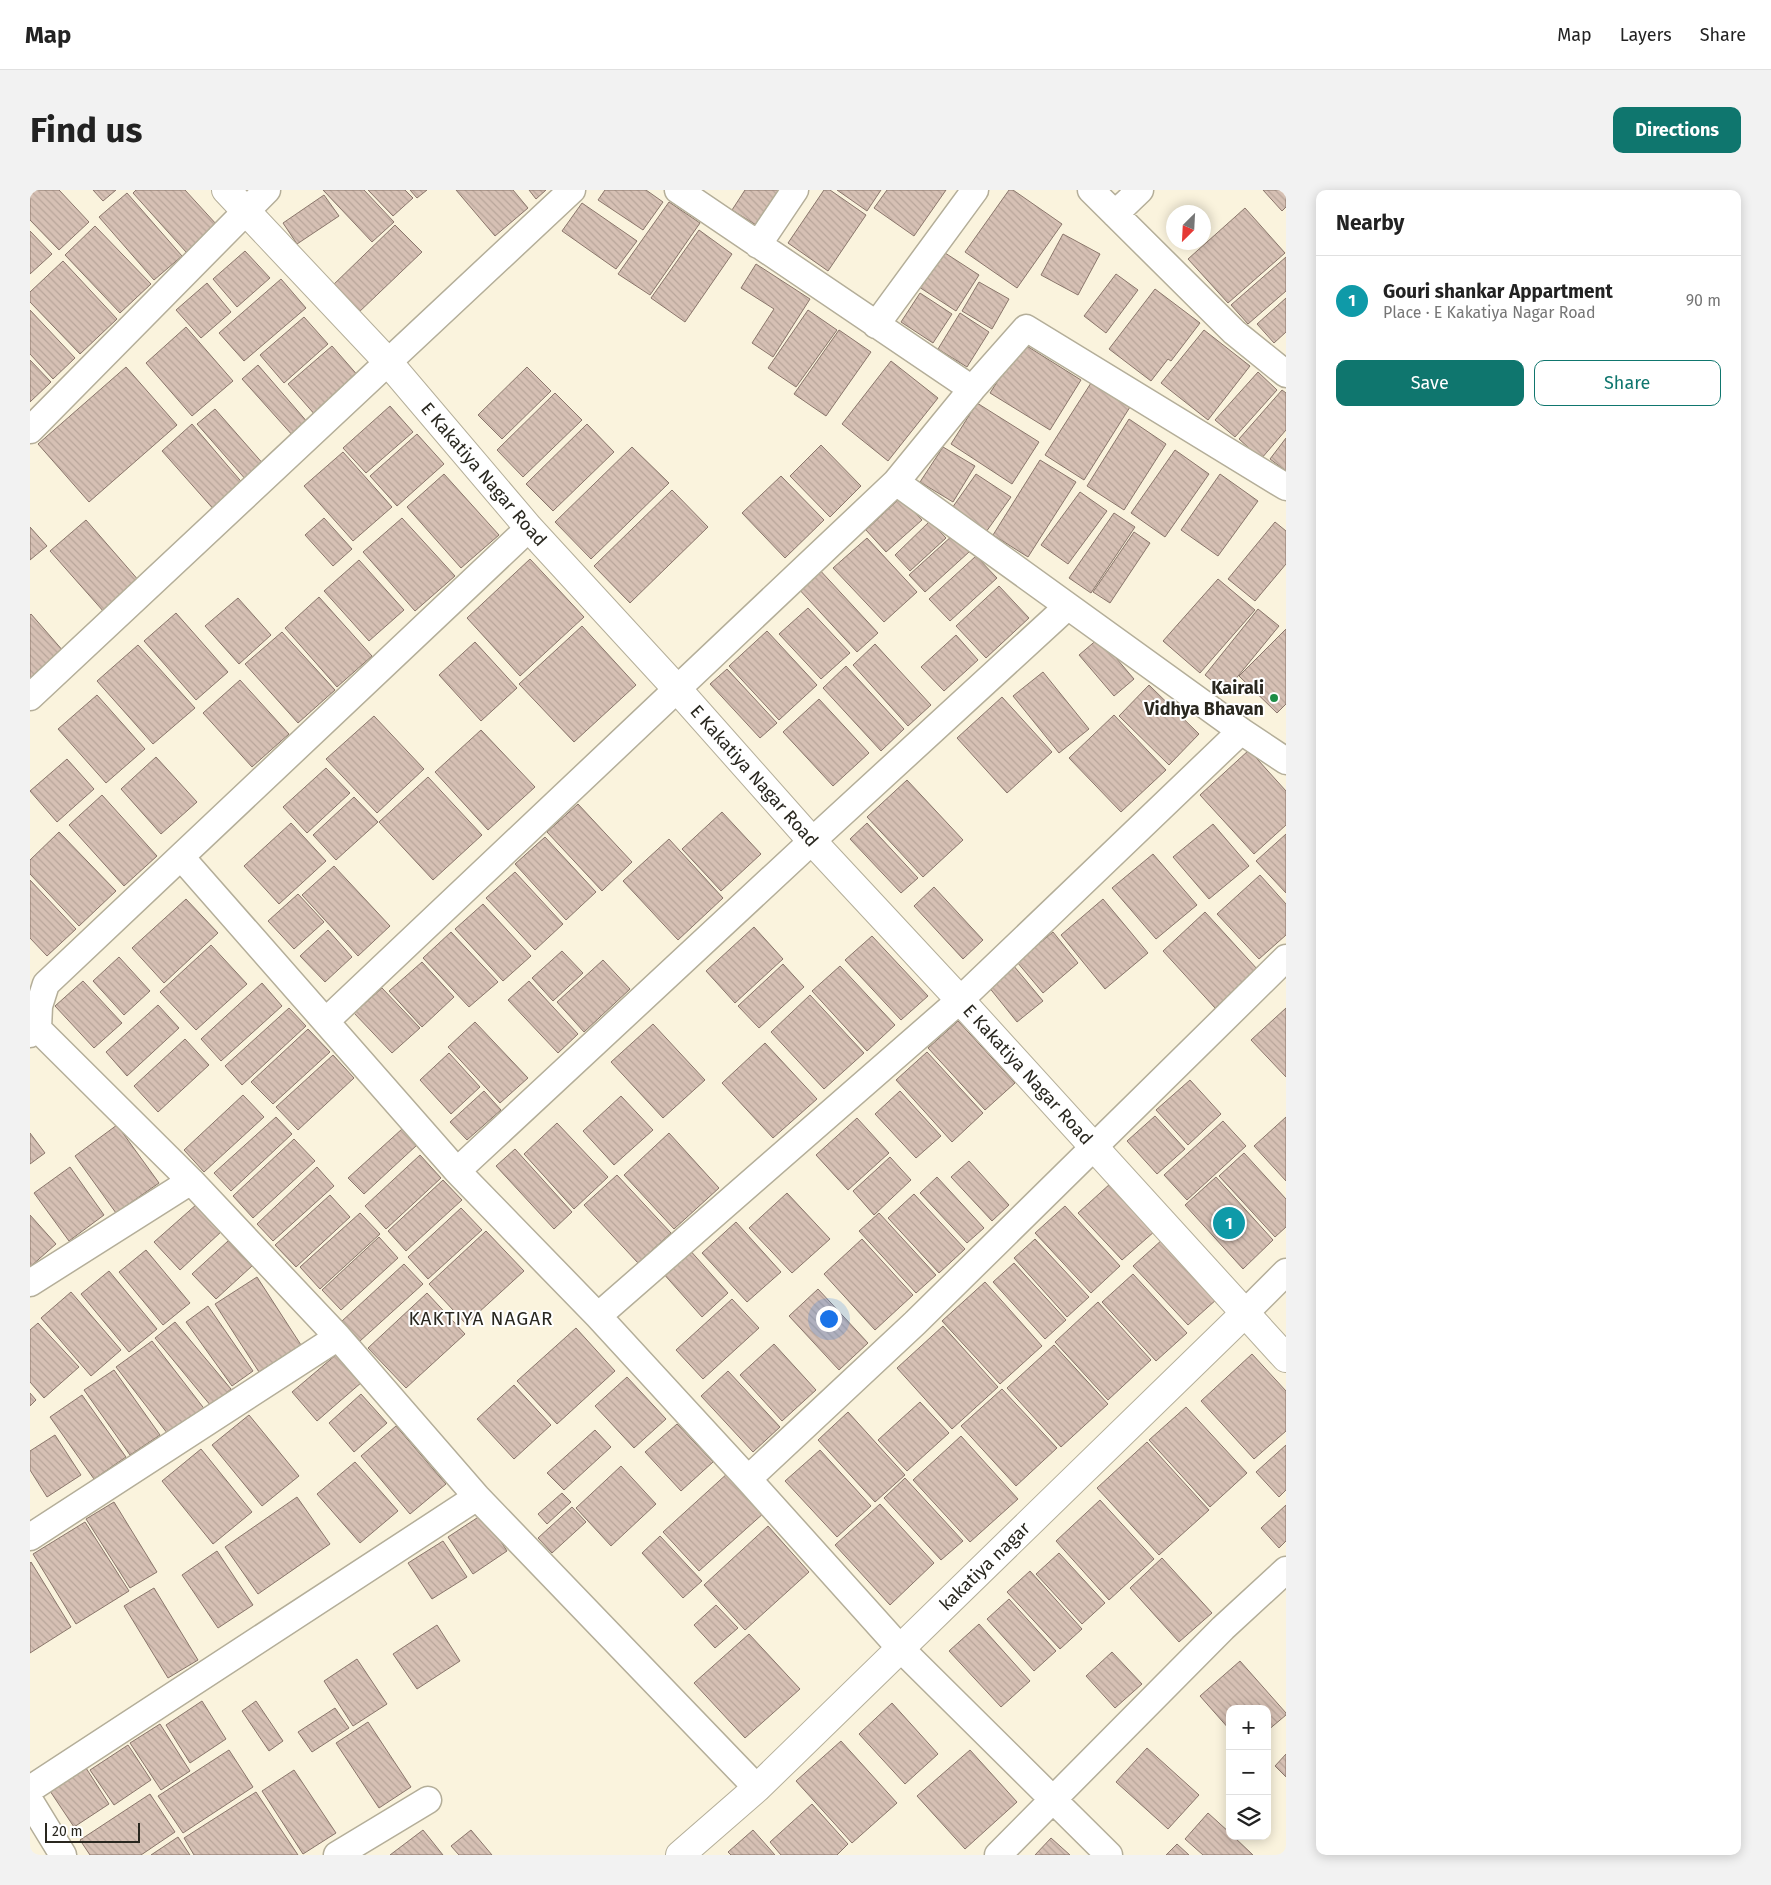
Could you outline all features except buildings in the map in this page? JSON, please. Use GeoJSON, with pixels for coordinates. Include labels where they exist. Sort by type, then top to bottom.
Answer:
{"type":"FeatureCollection","features":[{"type":"Feature","properties":{"kind":"street","name":"E Kakatiya Nagar Road"},"geometry":{"type":"LineString","coordinates":[[226,190],[388,362],[529,528],[678,690],[812,841],[960,1000],[1286,1358]]}},
{"type":"Feature","properties":{"kind":"street"},"geometry":{"type":"LineString","coordinates":[[30,430],[267,190]]}},
{"type":"Feature","properties":{"kind":"street"},"geometry":{"type":"LineString","coordinates":[[30,697],[572,190]]}},
{"type":"Feature","properties":{"kind":"street"},"geometry":{"type":"LineString","coordinates":[[678,190],[972,389]]}},
{"type":"Feature","properties":{"kind":"street"},"geometry":{"type":"LineString","coordinates":[[758,245],[795,190]]}},
{"type":"Feature","properties":{"kind":"street"},"geometry":{"type":"LineString","coordinates":[[876,324],[975,190]]}},
{"type":"Feature","properties":{"kind":"street"},"geometry":{"type":"LineString","coordinates":[[1091,190],[1234,332],[1286,374]]}},
{"type":"Feature","properties":{"kind":"street"},"geometry":{"type":"LineString","coordinates":[[1115,214],[1140,190]]}},
{"type":"Feature","properties":{"kind":"street"},"geometry":{"type":"LineString","coordinates":[[326,1021],[896,482],[972,389],[1026,328],[1286,487]]}},
{"type":"Feature","properties":{"kind":"street"},"geometry":{"type":"LineString","coordinates":[[896,482],[1067,607],[1286,761]]}},
{"type":"Feature","properties":{"kind":"street"},"geometry":{"type":"LineString","coordinates":[[529,528],[46,984],[34,1032],[191,1180],[338,1337],[477,1496],[757,1788]]}},
{"type":"Feature","properties":{"kind":"street"},"geometry":{"type":"LineString","coordinates":[[458,1171],[812,841],[1067,607]]}},
{"type":"Feature","properties":{"kind":"street"},"geometry":{"type":"LineString","coordinates":[[598,1316],[960,1000],[1241,731]]}},
{"type":"Feature","properties":{"kind":"street"},"geometry":{"type":"LineString","coordinates":[[181,857],[458,1171],[598,1316],[900,1648],[1109,1855]]}},
{"type":"Feature","properties":{"kind":"street"},"geometry":{"type":"LineString","coordinates":[[748,1479],[915,1322],[1286,958]]}},
{"type":"Feature","properties":{"kind":"street"},"geometry":{"type":"LineString","coordinates":[[30,1283],[191,1180]]}},
{"type":"Feature","properties":{"kind":"street","name":"kakatiya nagar"},"geometry":{"type":"LineString","coordinates":[[680,1855],[757,1788],[1286,1272]]}},
{"type":"Feature","properties":{"kind":"street"},"geometry":{"type":"LineString","coordinates":[[30,1537],[338,1337]]}},
{"type":"Feature","properties":{"kind":"street"},"geometry":{"type":"LineString","coordinates":[[30,1789],[477,1496]]}},
{"type":"Feature","properties":{"kind":"street"},"geometry":{"type":"LineString","coordinates":[[998,1855],[1223,1628],[1286,1570]]}},
{"type":"Feature","properties":{"kind":"street"},"geometry":{"type":"LineString","coordinates":[[337,1855],[428,1800]]}},
{"type":"Feature","properties":{"kind":"street"},"geometry":{"type":"LineString","coordinates":[[30,1801],[64,1855]]}},
{"type":"Feature","properties":{"kind":"place","name":"Kairali Vidhya Bhavan"},"geometry":{"type":"Point","coordinates":[1274,698]}},
{"type":"Feature","properties":{"kind":"place","name":"Gouri shankar Appartment"},"geometry":{"type":"Point","coordinates":[1229,1223]}},
{"type":"Feature","properties":{"kind":"district","name":"KAKTIYA NAGAR"},"geometry":{"type":"Point","coordinates":[481,1318]}}]}
